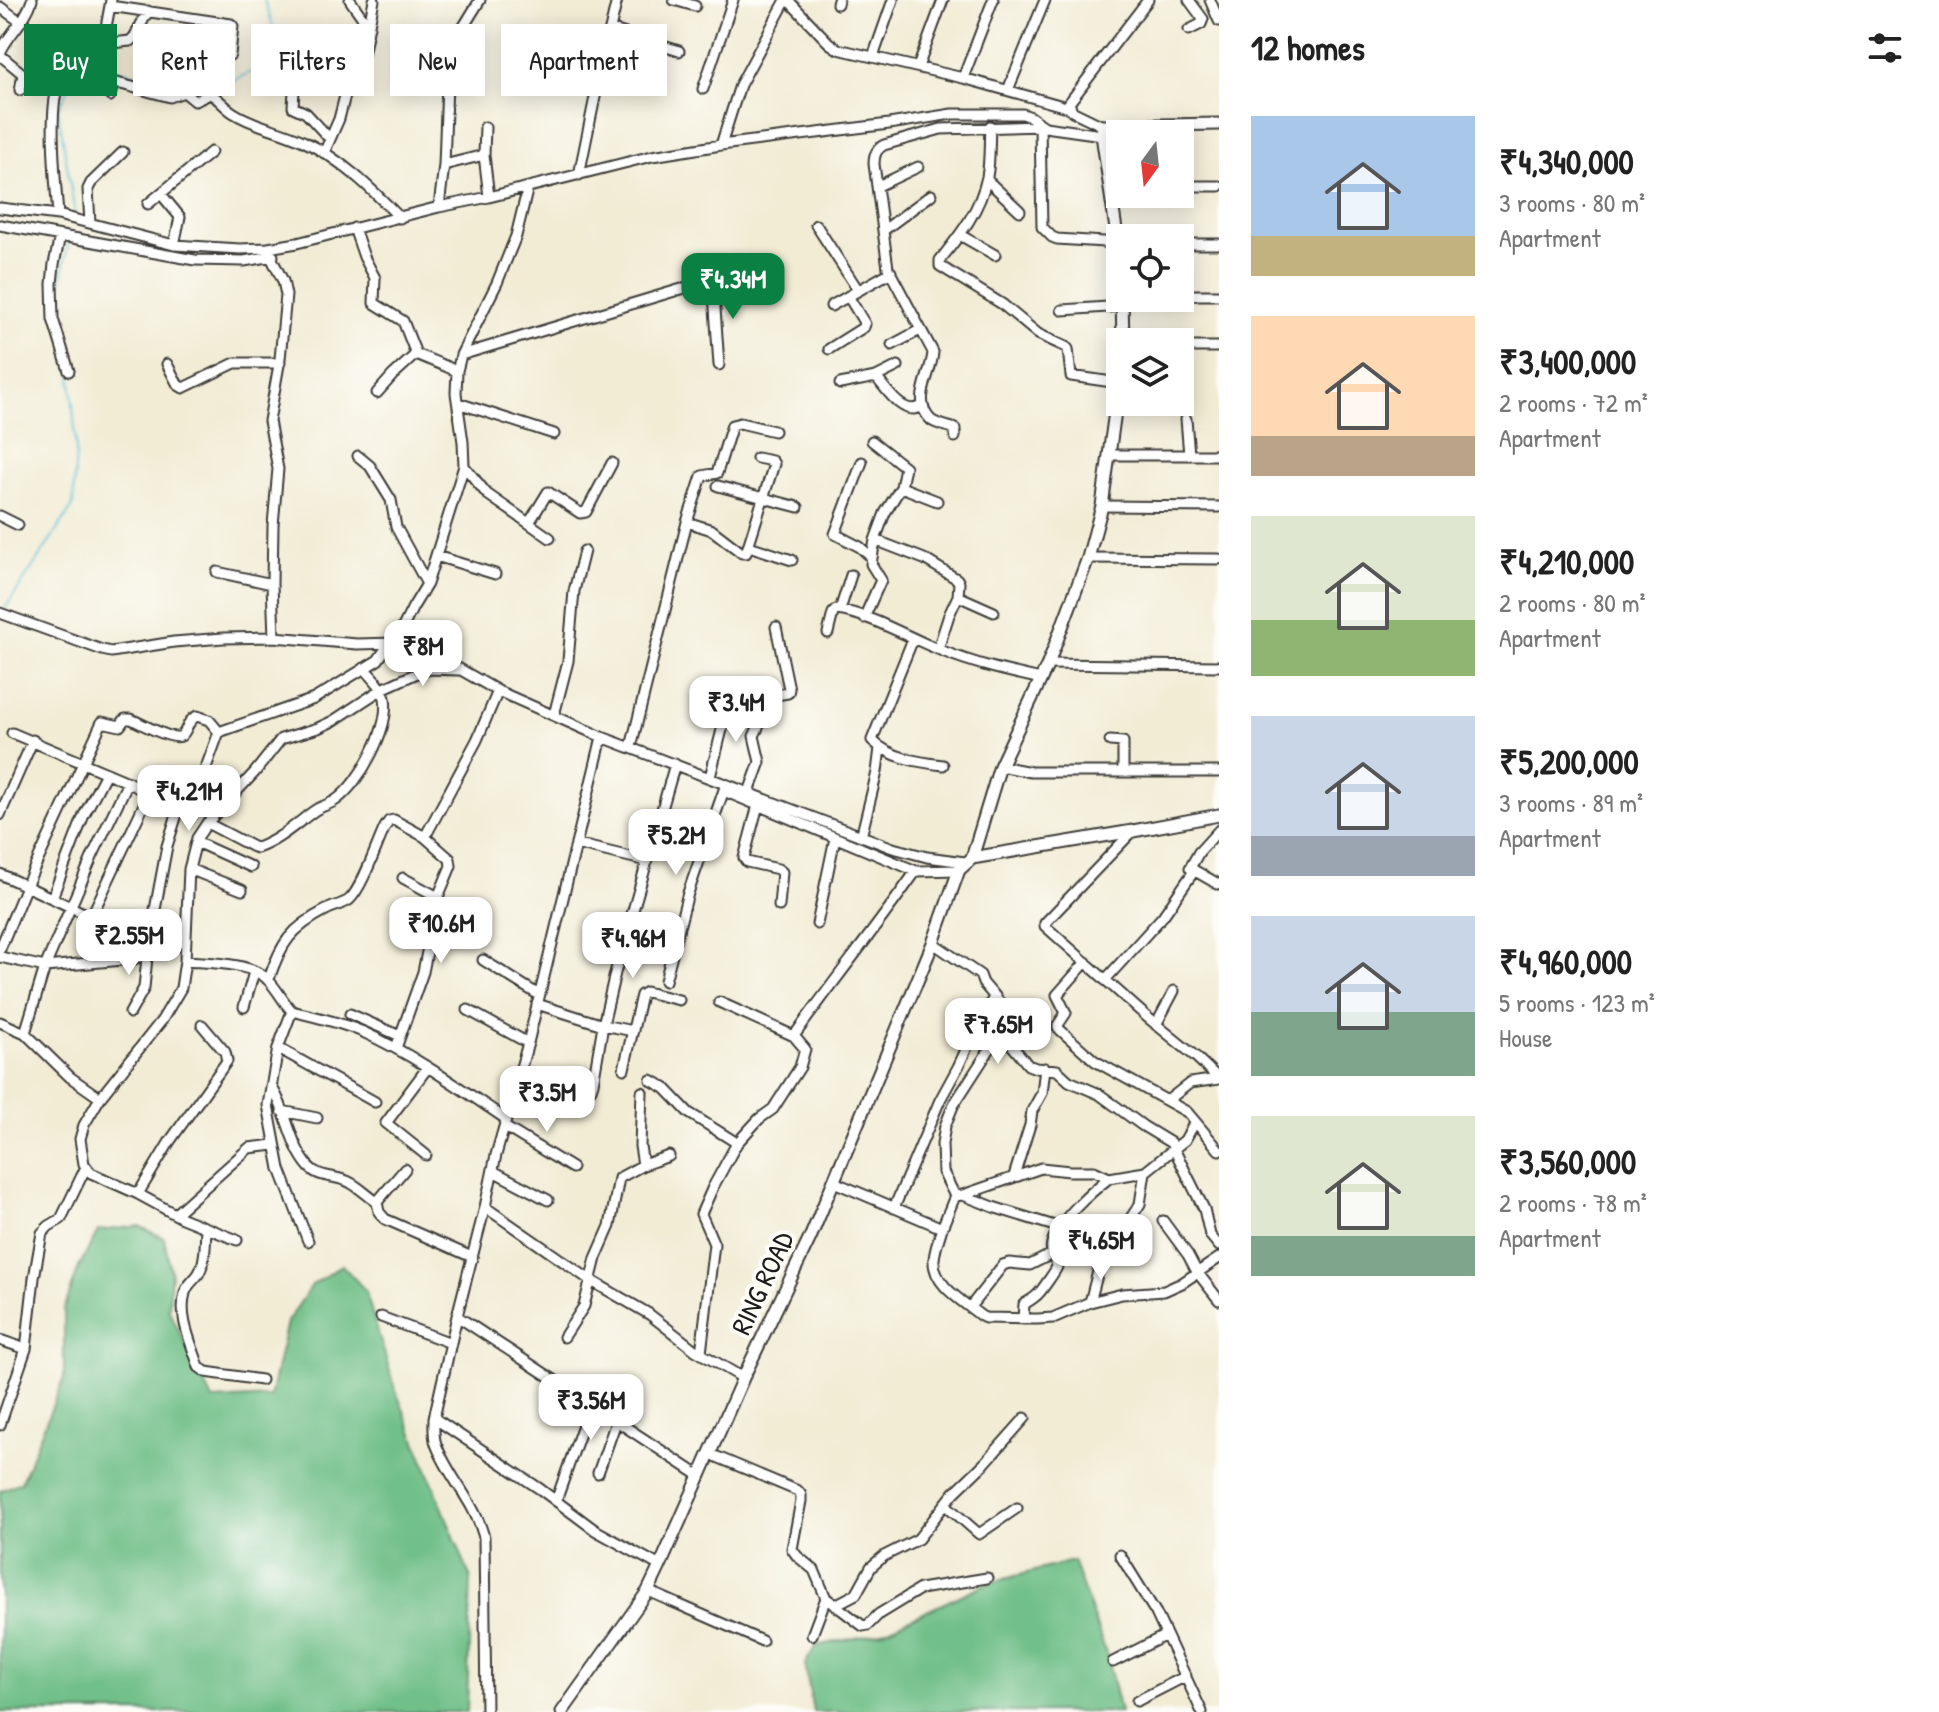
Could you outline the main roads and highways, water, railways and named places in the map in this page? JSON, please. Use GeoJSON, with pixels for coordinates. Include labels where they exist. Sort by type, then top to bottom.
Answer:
{"type":"FeatureCollection","features":[{"type":"Feature","properties":{"kind":"waterway"},"geometry":{"type":"LineString","coordinates":[[75,214],[58,109],[75,76],[112,69],[172,80],[229,82],[258,69],[277,37],[264,0]]}},
{"type":"Feature","properties":{"kind":"waterway"},"geometry":{"type":"LineString","coordinates":[[57,300],[69,240]]}},
{"type":"Feature","properties":{"kind":"waterway"},"geometry":{"type":"LineString","coordinates":[[5,609],[73,506],[76,449],[71,376]]}}]}
